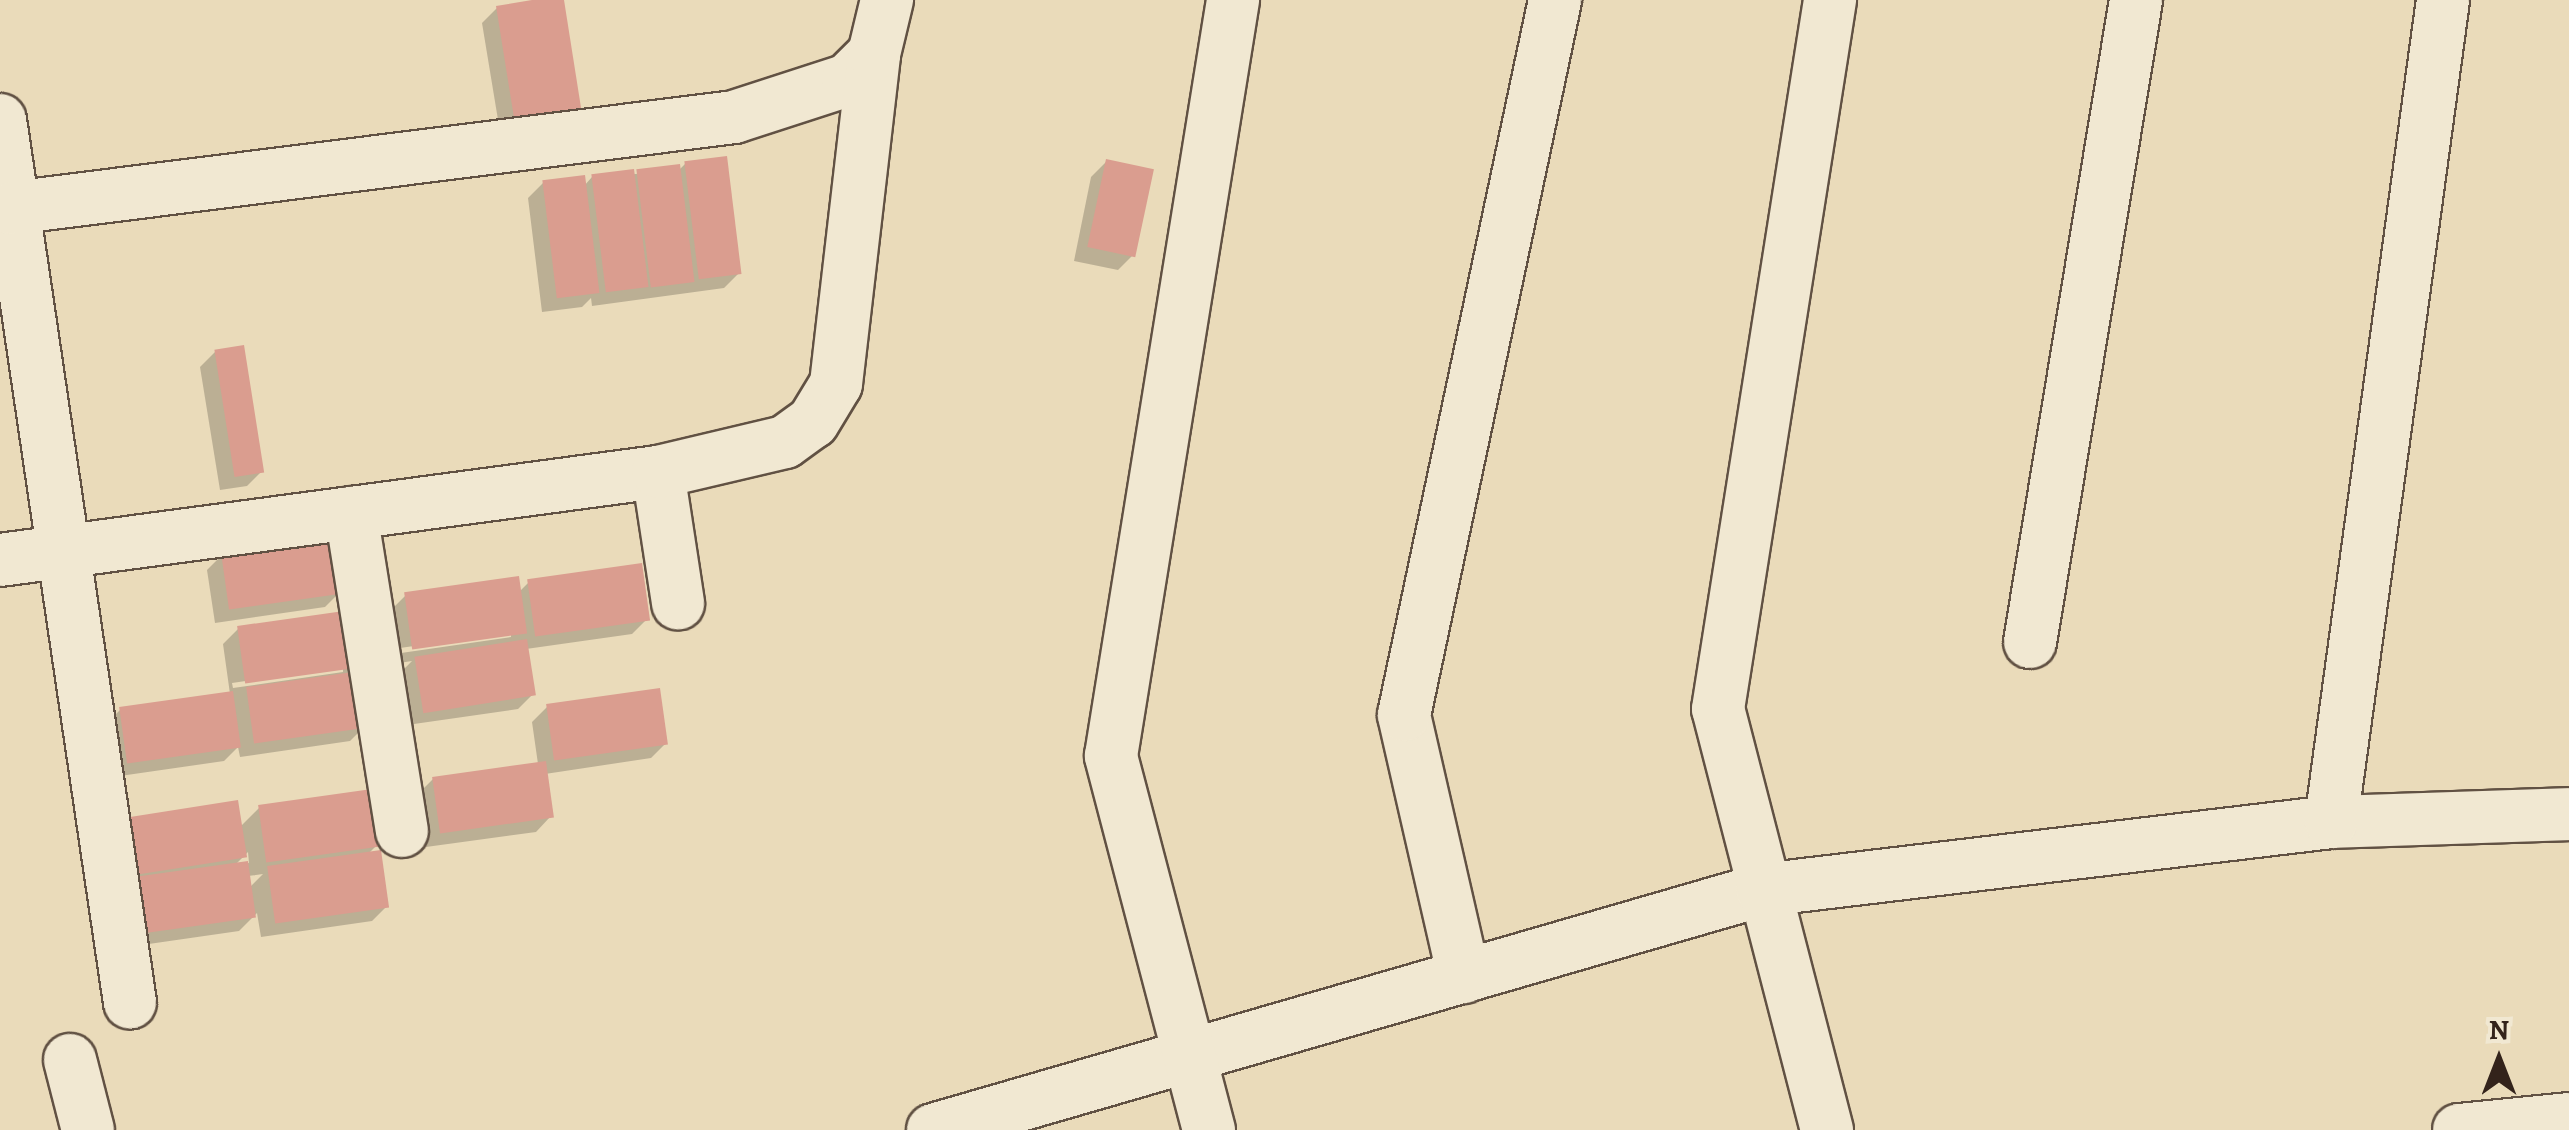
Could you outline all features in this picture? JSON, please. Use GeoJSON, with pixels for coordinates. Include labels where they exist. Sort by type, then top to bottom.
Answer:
{"type":"FeatureCollection","features":[{"type":"Feature","properties":{"kind":"street"},"geometry":{"type":"LineString","coordinates":[[0,560],[658,472],[785,442],[813,422],[836,384],[874,54],[887,0]]}},
{"type":"Feature","properties":{"kind":"street"},"geometry":{"type":"LineString","coordinates":[[1209,1130],[1110,756],[1233,0]]}},
{"type":"Feature","properties":{"kind":"street"},"geometry":{"type":"LineString","coordinates":[[1464,977],[1404,715],[1555,0]]}},
{"type":"Feature","properties":{"kind":"street"},"geometry":{"type":"LineString","coordinates":[[1827,1130],[1718,708],[1830,0]]}},
{"type":"Feature","properties":{"kind":"street"},"geometry":{"type":"LineString","coordinates":[[2030,642],[2136,0]]}},
{"type":"Feature","properties":{"kind":"street"},"geometry":{"type":"LineString","coordinates":[[2331,822],[2442,0]]}},
{"type":"Feature","properties":{"kind":"street"},"geometry":{"type":"LineString","coordinates":[[12,208],[734,117],[837,85],[874,54]]}},
{"type":"Feature","properties":{"kind":"street"},"geometry":{"type":"LineString","coordinates":[[0,120],[60,552],[130,1002]]}},
{"type":"Feature","properties":{"kind":"street"},"geometry":{"type":"LineString","coordinates":[[658,472],[678,603]]}},
{"type":"Feature","properties":{"kind":"street"},"geometry":{"type":"LineString","coordinates":[[351,513],[402,832]]}},
{"type":"Feature","properties":{"kind":"street"},"geometry":{"type":"LineString","coordinates":[[933,1130],[1762,890],[2331,822],[2569,814]]}},
{"type":"Feature","properties":{"kind":"street"},"geometry":{"type":"LineString","coordinates":[[70,1060],[88,1130]]}},
{"type":"Feature","properties":{"kind":"street"},"geometry":{"type":"LineString","coordinates":[[2459,1130],[2569,1119]]}},
{"type":"Feature","properties":{"kind":"building"},"geometry":{"type":"Polygon","coordinates":[[[564,0],[582,114],[515,124],[496,6],[564,0]]]}},
{"type":"Feature","properties":{"kind":"building"},"geometry":{"type":"Polygon","coordinates":[[[727,156],[742,274],[699,279],[684,161],[727,156]]]}},
{"type":"Feature","properties":{"kind":"building"},"geometry":{"type":"Polygon","coordinates":[[[1106,159],[1154,169],[1135,257],[1087,247],[1106,159]]]}},
{"type":"Feature","properties":{"kind":"building"},"geometry":{"type":"Polygon","coordinates":[[[680,164],[695,282],[651,287],[636,169],[680,164]]]}},
{"type":"Feature","properties":{"kind":"building"},"geometry":{"type":"Polygon","coordinates":[[[634,169],[649,287],[606,292],[591,174],[634,169]]]}},
{"type":"Feature","properties":{"kind":"building"},"geometry":{"type":"Polygon","coordinates":[[[585,175],[600,293],[557,298],[542,180],[585,175]]]}},
{"type":"Feature","properties":{"kind":"building"},"geometry":{"type":"Polygon","coordinates":[[[244,345],[264,472],[235,477],[214,350],[244,345]]]}},
{"type":"Feature","properties":{"kind":"building"},"geometry":{"type":"Polygon","coordinates":[[[335,537],[343,593],[229,609],[221,553],[335,537]]]}},
{"type":"Feature","properties":{"kind":"building"},"geometry":{"type":"Polygon","coordinates":[[[642,563],[650,620],[535,637],[527,579],[642,563]]]}},
{"type":"Feature","properties":{"kind":"building"},"geometry":{"type":"Polygon","coordinates":[[[519,576],[527,633],[412,650],[404,592],[519,576]]]}},
{"type":"Feature","properties":{"kind":"building"},"geometry":{"type":"Polygon","coordinates":[[[351,610],[359,667],[245,683],[237,626],[351,610]]]}},
{"type":"Feature","properties":{"kind":"building"},"geometry":{"type":"Polygon","coordinates":[[[527,639],[536,695],[423,713],[414,657],[527,639]]]}},
{"type":"Feature","properties":{"kind":"building"},"geometry":{"type":"Polygon","coordinates":[[[360,671],[368,727],[254,743],[246,687],[360,671]]]}},
{"type":"Feature","properties":{"kind":"building"},"geometry":{"type":"Polygon","coordinates":[[[660,688],[668,744],[554,760],[546,704],[660,688]]]}},
{"type":"Feature","properties":{"kind":"building"},"geometry":{"type":"Polygon","coordinates":[[[233,691],[241,747],[127,763],[119,707],[233,691]]]}},
{"type":"Feature","properties":{"kind":"building"},"geometry":{"type":"Polygon","coordinates":[[[546,761],[554,817],[440,833],[432,777],[546,761]]]}},
{"type":"Feature","properties":{"kind":"building"},"geometry":{"type":"Polygon","coordinates":[[[372,789],[380,846],[266,862],[258,805],[372,789]]]}},
{"type":"Feature","properties":{"kind":"building"},"geometry":{"type":"Polygon","coordinates":[[[238,800],[247,857],[134,875],[125,818],[238,800]]]}},
{"type":"Feature","properties":{"kind":"building"},"geometry":{"type":"Polygon","coordinates":[[[381,850],[389,907],[275,923],[267,866],[381,850]]]}},
{"type":"Feature","properties":{"kind":"building"},"geometry":{"type":"Polygon","coordinates":[[[248,861],[256,917],[142,933],[134,877],[248,861]]]}}]}
